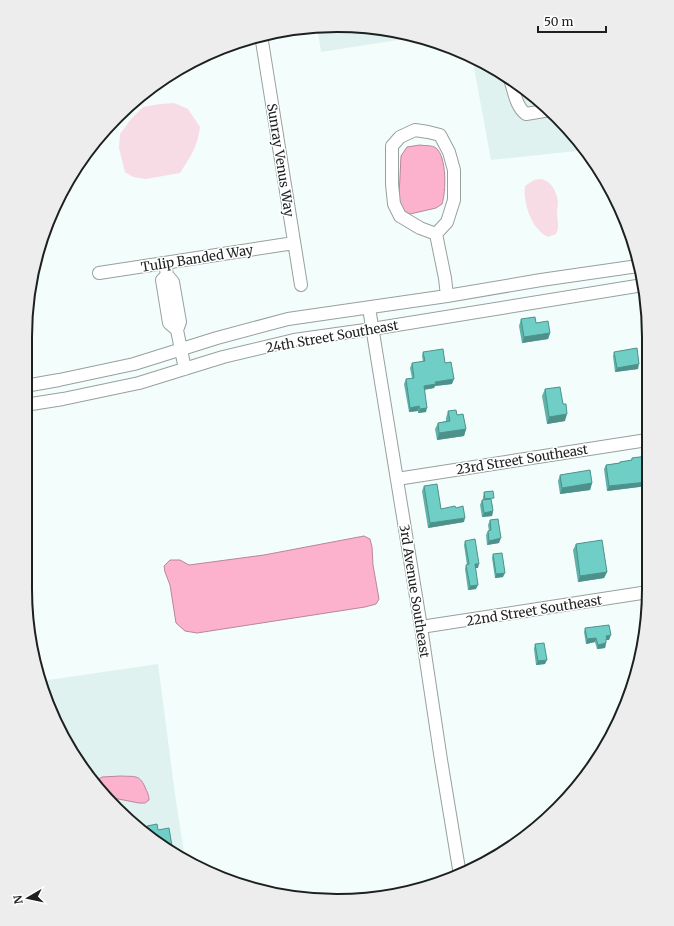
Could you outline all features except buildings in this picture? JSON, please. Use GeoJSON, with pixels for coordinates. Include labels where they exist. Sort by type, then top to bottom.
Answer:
{"type":"FeatureCollection","features":[{"type":"Feature","properties":{"kind":"street","name":"Sunray Venus Way"},"geometry":{"type":"LineString","coordinates":[[262,41],[301,285]]}},
{"type":"Feature","properties":{"kind":"street"},"geometry":{"type":"LineString","coordinates":[[513,88],[519,107],[522,111],[526,114],[542,111]]}},
{"type":"Feature","properties":{"kind":"street"},"geometry":{"type":"LineString","coordinates":[[414,130],[440,135],[449,152],[454,170],[454,200],[447,222],[436,234],[420,228],[400,216],[394,204],[392,184],[392,146],[400,137],[414,130]]}},
{"type":"Feature","properties":{"kind":"street"},"geometry":{"type":"LineString","coordinates":[[436,234],[447,296]]}},
{"type":"Feature","properties":{"kind":"street","name":"Tulip Banded Way"},"geometry":{"type":"LineString","coordinates":[[99,273],[294,243]]}},
{"type":"Feature","properties":{"kind":"street"},"geometry":{"type":"LineString","coordinates":[[165,263],[167,275],[162,280],[169,323],[177,330],[185,369]]}},
{"type":"Feature","properties":{"kind":"street","name":"24th Street Southeast"},"geometry":{"type":"LineString","coordinates":[[32,385],[134,364],[217,338],[288,320],[634,267]]}},
{"type":"Feature","properties":{"kind":"street","name":"24th Street Southeast"},"geometry":{"type":"LineString","coordinates":[[32,404],[139,383],[223,357],[294,340],[372,329],[637,286]]}},
{"type":"Feature","properties":{"kind":"street","name":"3rd Avenue Southeast"},"geometry":{"type":"LineString","coordinates":[[369,308],[459,869]]}},
{"type":"Feature","properties":{"kind":"street","name":"23rd Street Southeast"},"geometry":{"type":"LineString","coordinates":[[397,479],[642,441]]}},
{"type":"Feature","properties":{"kind":"street","name":"22nd Street Southeast"},"geometry":{"type":"LineString","coordinates":[[421,627],[642,593]]}},
{"type":"Feature","properties":{"kind":"shaded area"},"geometry":{"type":"Polygon","coordinates":[[[318,33],[357,33],[403,39],[321,52],[318,33]]]}},
{"type":"Feature","properties":{"kind":"shaded area"},"geometry":{"type":"Polygon","coordinates":[[[473,64],[523,95],[553,121],[579,151],[491,160],[473,64]]]}},
{"type":"Feature","properties":{"kind":"shaded area"},"geometry":{"type":"Polygon","coordinates":[[[174,103],[188,109],[200,127],[193,152],[180,173],[146,179],[133,177],[125,172],[119,148],[120,134],[131,119],[143,107],[174,103]]]}},
{"type":"Feature","properties":{"kind":"shaded area"},"geometry":{"type":"Polygon","coordinates":[[[420,145],[434,147],[440,152],[445,175],[443,199],[442,204],[436,208],[410,214],[402,210],[399,197],[401,156],[407,147],[420,145]]]}},
{"type":"Feature","properties":{"kind":"shaded area"},"geometry":{"type":"Polygon","coordinates":[[[534,180],[544,180],[553,187],[558,202],[557,231],[556,234],[548,237],[537,228],[533,222],[529,215],[525,200],[525,186],[534,180]]]}},
{"type":"Feature","properties":{"kind":"shaded area"},"geometry":{"type":"Polygon","coordinates":[[[364,536],[370,539],[372,547],[373,565],[379,599],[376,604],[365,607],[197,633],[185,631],[176,623],[170,585],[164,566],[170,560],[180,560],[189,565],[264,555],[364,536]]]}},
{"type":"Feature","properties":{"kind":"shaded area"},"geometry":{"type":"Polygon","coordinates":[[[158,664],[184,853],[151,831],[115,798],[139,803],[149,796],[138,777],[102,777],[99,779],[95,775],[63,724],[46,680],[158,664]]]}},
{"type":"Feature","properties":{"kind":"shaded area"},"geometry":{"type":"Polygon","coordinates":[[[102,777],[136,777],[143,783],[149,800],[145,803],[139,803],[115,798],[99,779],[102,777]]]}}]}
